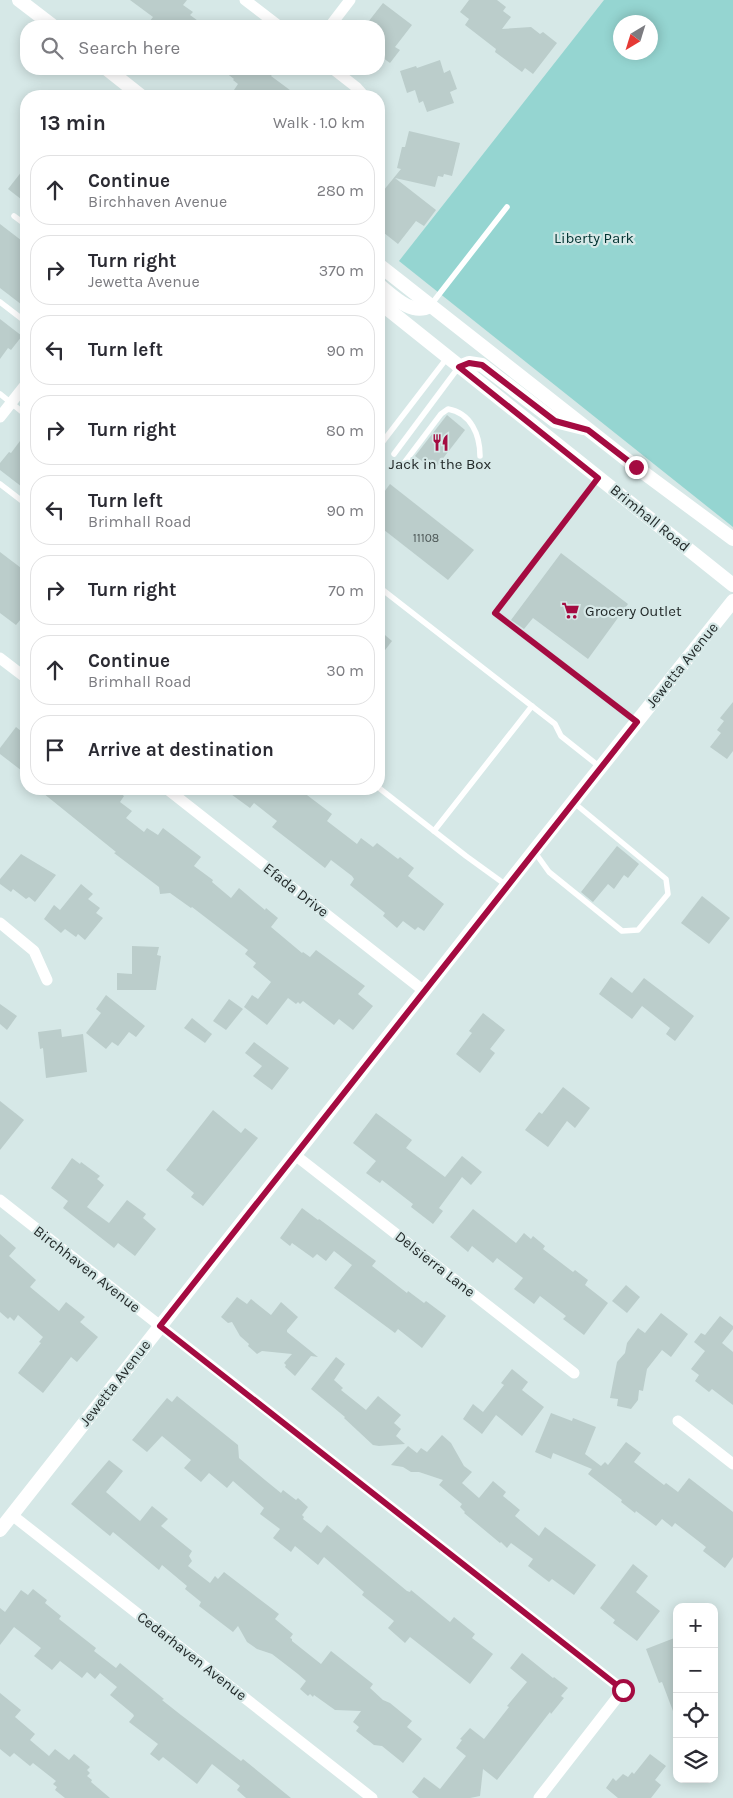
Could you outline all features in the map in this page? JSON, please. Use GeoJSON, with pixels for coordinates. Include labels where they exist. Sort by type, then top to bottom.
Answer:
{"type":"FeatureCollection","features":[{"type":"Feature","properties":{"kind":"street"},"geometry":{"type":"LineString","coordinates":[[19,0],[45,20]]}},
{"type":"Feature","properties":{"kind":"street"},"geometry":{"type":"LineString","coordinates":[[246,0],[271,20]]}},
{"type":"Feature","properties":{"kind":"street"},"geometry":{"type":"LineString","coordinates":[[335,20],[350,0]]}},
{"type":"Feature","properties":{"kind":"street"},"geometry":{"type":"LineString","coordinates":[[115,75],[134,90]]}},
{"type":"Feature","properties":{"kind":"street"},"geometry":{"type":"LineString","coordinates":[[341,75],[359,90]]}},
{"type":"Feature","properties":{"kind":"street","name":"Brimhall Road"},"geometry":{"type":"LineString","coordinates":[[385,270],[588,430],[733,539]]}},
{"type":"Feature","properties":{"kind":"street"},"geometry":{"type":"LineString","coordinates":[[385,290],[408,307],[422,309],[430,306]]}},
{"type":"Feature","properties":{"kind":"street","name":"Brimhall Road"},"geometry":{"type":"LineString","coordinates":[[385,307],[733,585]]}},
{"type":"Feature","properties":{"kind":"street"},"geometry":{"type":"LineString","coordinates":[[459,367],[469,363],[482,365],[555,421],[588,430]]}},
{"type":"Feature","properties":{"kind":"street"},"geometry":{"type":"LineString","coordinates":[[0,417],[20,392]]}},
{"type":"Feature","properties":{"kind":"street","name":"Jewetta Avenue"},"geometry":{"type":"LineString","coordinates":[[0,1530],[424,990],[733,601]]}},
{"type":"Feature","properties":{"kind":"street"},"geometry":{"type":"LineString","coordinates":[[0,658],[20,673]]}},
{"type":"Feature","properties":{"kind":"street","name":"Efada Drive"},"geometry":{"type":"LineString","coordinates":[[175,795],[424,990]]}},
{"type":"Feature","properties":{"kind":"street"},"geometry":{"type":"LineString","coordinates":[[0,923],[34,951],[47,980]]}},
{"type":"Feature","properties":{"kind":"street","name":"Delsierra Lane"},"geometry":{"type":"LineString","coordinates":[[295,1155],[574,1373]]}},
{"type":"Feature","properties":{"kind":"street","name":"Birchhaven Avenue"},"geometry":{"type":"LineString","coordinates":[[0,1200],[623,1690],[539,1798]]}},
{"type":"Feature","properties":{"kind":"street"},"geometry":{"type":"LineString","coordinates":[[678,1421],[733,1464]]}},
{"type":"Feature","properties":{"kind":"street","name":"Cedarhaven Avenue"},"geometry":{"type":"LineString","coordinates":[[12,1515],[372,1798]]}},
{"type":"Feature","properties":{"kind":"lane"},"geometry":{"type":"LineString","coordinates":[[430,306],[507,207]]}},
{"type":"Feature","properties":{"kind":"lane"},"geometry":{"type":"LineString","coordinates":[[14,216],[20,220]]}},
{"type":"Feature","properties":{"kind":"lane"},"geometry":{"type":"LineString","coordinates":[[0,302],[20,317]]}},
{"type":"Feature","properties":{"kind":"lane"},"geometry":{"type":"LineString","coordinates":[[385,439],[447,358]]}},
{"type":"Feature","properties":{"kind":"lane"},"geometry":{"type":"LineString","coordinates":[[394,454],[459,367]]}},
{"type":"Feature","properties":{"kind":"lane"},"geometry":{"type":"LineString","coordinates":[[0,394],[20,410]]}},
{"type":"Feature","properties":{"kind":"lane"},"geometry":{"type":"LineString","coordinates":[[404,463],[441,414],[448,409],[456,411],[471,423],[480,446],[480,456]]}},
{"type":"Feature","properties":{"kind":"lane"},"geometry":{"type":"LineString","coordinates":[[598,478],[495,613],[637,722]]}},
{"type":"Feature","properties":{"kind":"lane"},"geometry":{"type":"LineString","coordinates":[[0,484],[20,499]]}},
{"type":"Feature","properties":{"kind":"lane"},"geometry":{"type":"LineString","coordinates":[[385,592],[555,724],[561,736],[600,767]]}},
{"type":"Feature","properties":{"kind":"lane"},"geometry":{"type":"LineString","coordinates":[[434,831],[532,706]]}},
{"type":"Feature","properties":{"kind":"lane"},"geometry":{"type":"LineString","coordinates":[[385,793],[507,886]]}},
{"type":"Feature","properties":{"kind":"lane"},"geometry":{"type":"LineString","coordinates":[[534,851],[549,872],[622,931],[638,930],[668,894],[666,879],[573,802]]}},
{"type":"Feature","properties":{"kind":"green space","name":"Liberty Park"},"geometry":{"type":"Polygon","coordinates":[[[604,0],[733,0],[733,527],[399,261],[604,0]]]}},
{"type":"Feature","properties":{"kind":"building"},"geometry":{"type":"Polygon","coordinates":[[[130,0],[187,0],[183,5],[193,12],[190,15],[197,20],[151,20],[153,17],[130,0]]]}},
{"type":"Feature","properties":{"kind":"building"},"geometry":{"type":"Polygon","coordinates":[[[469,0],[497,0],[506,7],[503,11],[511,17],[502,29],[531,27],[540,34],[543,32],[557,43],[533,74],[525,68],[522,72],[495,52],[496,49],[465,25],[469,19],[460,12],[469,0]]]}},
{"type":"Feature","properties":{"kind":"building"},"geometry":{"type":"Polygon","coordinates":[[[383,3],[412,25],[395,47],[400,50],[390,63],[385,59],[385,20],[370,20],[383,3]]]}},
{"type":"Feature","properties":{"kind":"building"},"geometry":{"type":"Polygon","coordinates":[[[440,60],[444,73],[450,70],[457,89],[450,92],[454,103],[427,112],[423,101],[419,103],[415,90],[407,93],[400,71],[416,66],[417,68],[440,60]]]}},
{"type":"Feature","properties":{"kind":"building"},"geometry":{"type":"Polygon","coordinates":[[[229,75],[272,75],[290,90],[234,90],[238,84],[229,75]]]}},
{"type":"Feature","properties":{"kind":"building"},"geometry":{"type":"Polygon","coordinates":[[[409,131],[460,143],[452,176],[444,174],[443,177],[438,176],[435,187],[395,178],[436,210],[424,226],[416,221],[398,244],[385,234],[385,189],[401,169],[397,168],[402,147],[405,147],[409,131]]]}},
{"type":"Feature","properties":{"kind":"building"},"geometry":{"type":"Polygon","coordinates":[[[20,174],[20,198],[8,189],[20,174]]]}},
{"type":"Feature","properties":{"kind":"building"},"geometry":{"type":"Polygon","coordinates":[[[0,224],[20,239],[20,303],[0,288],[0,224]]]}},
{"type":"Feature","properties":{"kind":"building"},"geometry":{"type":"Polygon","coordinates":[[[0,319],[20,334],[20,339],[11,350],[8,348],[0,359],[0,319]]]}},
{"type":"Feature","properties":{"kind":"building","name":"Jack in the Box"},"geometry":{"type":"Polygon","coordinates":[[[447,415],[465,430],[434,470],[415,456],[447,415]]]}},
{"type":"Feature","properties":{"kind":"building"},"geometry":{"type":"Polygon","coordinates":[[[20,441],[20,485],[0,470],[0,463],[9,452],[11,453],[20,441]]]}},
{"type":"Feature","properties":{"kind":"building"},"geometry":{"type":"Polygon","coordinates":[[[390,484],[474,550],[448,580],[385,531],[385,491],[390,484]]]}},
{"type":"Feature","properties":{"kind":"building"},"geometry":{"type":"Polygon","coordinates":[[[0,552],[20,567],[20,620],[16,625],[0,613],[0,552]]]}},
{"type":"Feature","properties":{"kind":"building","name":"Grocery Outlet"},"geometry":{"type":"Polygon","coordinates":[[[561,553],[628,604],[588,659],[533,618],[524,629],[511,620],[561,553]]]}},
{"type":"Feature","properties":{"kind":"building"},"geometry":{"type":"Polygon","coordinates":[[[385,635],[392,641],[385,650],[385,635]]]}},
{"type":"Feature","properties":{"kind":"building"},"geometry":{"type":"Polygon","coordinates":[[[733,702],[733,751],[727,759],[710,747],[721,733],[717,730],[724,721],[720,718],[733,702]]]}},
{"type":"Feature","properties":{"kind":"building"},"geometry":{"type":"Polygon","coordinates":[[[16,727],[20,730],[20,769],[0,754],[0,748],[16,727]]]}},
{"type":"Feature","properties":{"kind":"building"},"geometry":{"type":"Polygon","coordinates":[[[45,795],[123,795],[124,796],[120,802],[132,811],[126,818],[144,832],[147,828],[158,835],[163,828],[201,857],[194,866],[213,880],[212,882],[231,898],[239,888],[265,910],[266,908],[278,918],[271,927],[302,953],[310,957],[316,950],[365,986],[358,994],[373,1006],[353,1030],[339,1019],[334,1025],[303,1001],[300,1004],[298,1002],[296,1004],[288,998],[267,1025],[244,1007],[252,995],[258,999],[271,982],[253,967],[256,963],[245,954],[248,950],[192,907],[170,893],[160,894],[159,887],[114,853],[116,852],[45,795]]]}},
{"type":"Feature","properties":{"kind":"building"},"geometry":{"type":"Polygon","coordinates":[[[232,795],[307,795],[332,814],[327,821],[357,844],[361,838],[373,847],[377,843],[398,859],[400,857],[414,868],[408,876],[444,904],[424,931],[418,927],[415,930],[403,921],[397,928],[383,916],[385,913],[350,885],[354,879],[352,876],[331,860],[325,868],[272,827],[277,821],[254,803],[250,808],[232,795]]]}},
{"type":"Feature","properties":{"kind":"building"},"geometry":{"type":"Polygon","coordinates":[[[617,846],[639,864],[628,878],[624,875],[614,889],[608,884],[593,902],[581,892],[617,846]]]}},
{"type":"Feature","properties":{"kind":"building"},"geometry":{"type":"Polygon","coordinates":[[[21,854],[56,875],[35,902],[29,897],[26,899],[13,889],[11,892],[0,884],[0,879],[21,854]]]}},
{"type":"Feature","properties":{"kind":"building"},"geometry":{"type":"Polygon","coordinates":[[[81,884],[93,894],[88,899],[100,908],[96,913],[103,918],[85,940],[78,934],[76,937],[65,929],[61,933],[44,919],[54,905],[60,910],[81,884]]]}},
{"type":"Feature","properties":{"kind":"building"},"geometry":{"type":"Polygon","coordinates":[[[702,896],[730,918],[709,944],[681,923],[702,896]]]}},
{"type":"Feature","properties":{"kind":"building"},"geometry":{"type":"Polygon","coordinates":[[[132,946],[159,947],[157,955],[161,956],[156,990],[117,990],[117,973],[132,974],[132,946]]]}},
{"type":"Feature","properties":{"kind":"building"},"geometry":{"type":"Polygon","coordinates":[[[611,977],[632,993],[644,978],[694,1016],[675,1041],[666,1034],[670,1028],[642,1006],[632,1019],[599,994],[611,977]]]}},
{"type":"Feature","properties":{"kind":"building"},"geometry":{"type":"Polygon","coordinates":[[[106,995],[145,1026],[136,1037],[129,1032],[118,1046],[112,1042],[106,1049],[86,1033],[101,1013],[96,1009],[106,995]]]}},
{"type":"Feature","properties":{"kind":"building"},"geometry":{"type":"Polygon","coordinates":[[[229,999],[243,1009],[226,1030],[213,1021],[229,999]]]}},
{"type":"Feature","properties":{"kind":"building"},"geometry":{"type":"Polygon","coordinates":[[[0,1004],[17,1016],[7,1030],[0,1024],[0,1004]]]}},
{"type":"Feature","properties":{"kind":"building"},"geometry":{"type":"Polygon","coordinates":[[[483,1013],[505,1030],[490,1049],[495,1053],[480,1073],[456,1054],[472,1033],[469,1031],[483,1013]]]}},
{"type":"Feature","properties":{"kind":"building"},"geometry":{"type":"Polygon","coordinates":[[[192,1018],[212,1034],[205,1043],[184,1028],[192,1018]]]}},
{"type":"Feature","properties":{"kind":"building"},"geometry":{"type":"Polygon","coordinates":[[[61,1029],[62,1037],[83,1034],[87,1072],[46,1078],[43,1048],[40,1049],[38,1032],[61,1029]]]}},
{"type":"Feature","properties":{"kind":"building"},"geometry":{"type":"Polygon","coordinates":[[[254,1042],[289,1068],[272,1090],[253,1076],[262,1066],[245,1053],[254,1042]]]}},
{"type":"Feature","properties":{"kind":"building"},"geometry":{"type":"Polygon","coordinates":[[[563,1087],[590,1108],[575,1128],[567,1121],[548,1147],[525,1130],[539,1112],[542,1114],[563,1087]]]}},
{"type":"Feature","properties":{"kind":"building"},"geometry":{"type":"Polygon","coordinates":[[[0,1101],[24,1120],[0,1150],[0,1101]]]}},
{"type":"Feature","properties":{"kind":"building"},"geometry":{"type":"Polygon","coordinates":[[[213,1110],[241,1133],[245,1128],[258,1138],[203,1206],[191,1197],[194,1193],[166,1170],[213,1110]]]}},
{"type":"Feature","properties":{"kind":"building"},"geometry":{"type":"Polygon","coordinates":[[[376,1113],[412,1140],[406,1148],[445,1177],[462,1156],[482,1172],[471,1185],[462,1177],[439,1208],[443,1211],[433,1224],[411,1207],[413,1204],[382,1180],[380,1183],[366,1173],[376,1161],[353,1143],[376,1113]]]}},
{"type":"Feature","properties":{"kind":"building"},"geometry":{"type":"Polygon","coordinates":[[[72,1158],[80,1164],[81,1162],[100,1176],[97,1179],[104,1185],[87,1207],[109,1223],[127,1200],[146,1214],[143,1218],[156,1229],[135,1256],[118,1243],[114,1248],[63,1208],[68,1201],[51,1188],[72,1158]]]}},
{"type":"Feature","properties":{"kind":"building"},"geometry":{"type":"Polygon","coordinates":[[[302,1208],[376,1261],[372,1266],[407,1293],[408,1291],[424,1303],[426,1301],[446,1316],[422,1348],[398,1329],[395,1333],[334,1288],[352,1265],[334,1251],[326,1261],[317,1254],[313,1258],[292,1243],[290,1246],[280,1238],[302,1208]]]}},
{"type":"Feature","properties":{"kind":"building"},"geometry":{"type":"Polygon","coordinates":[[[473,1209],[516,1243],[524,1233],[531,1239],[533,1236],[545,1246],[543,1249],[573,1272],[575,1270],[588,1280],[585,1285],[608,1303],[584,1335],[563,1319],[566,1316],[540,1296],[534,1304],[514,1289],[523,1278],[497,1258],[493,1263],[472,1246],[468,1252],[450,1237],[473,1209]]]}},
{"type":"Feature","properties":{"kind":"building"},"geometry":{"type":"Polygon","coordinates":[[[0,1234],[16,1248],[9,1256],[36,1280],[30,1287],[59,1311],[66,1302],[85,1317],[80,1322],[98,1337],[77,1362],[71,1357],[43,1393],[18,1373],[41,1343],[39,1342],[43,1337],[18,1315],[14,1321],[10,1317],[8,1319],[0,1312],[0,1234]]]}},
{"type":"Feature","properties":{"kind":"building"},"geometry":{"type":"Polygon","coordinates":[[[626,1285],[640,1297],[627,1313],[612,1301],[626,1285]]]}},
{"type":"Feature","properties":{"kind":"building"},"geometry":{"type":"Polygon","coordinates":[[[237,1297],[247,1304],[251,1299],[271,1315],[281,1302],[298,1317],[287,1332],[318,1357],[311,1356],[295,1376],[285,1367],[284,1363],[292,1354],[262,1351],[257,1354],[240,1336],[232,1322],[228,1323],[221,1317],[237,1297]]]}},
{"type":"Feature","properties":{"kind":"building"},"geometry":{"type":"Polygon","coordinates":[[[661,1313],[688,1334],[671,1357],[662,1350],[647,1369],[643,1391],[639,1390],[638,1400],[631,1409],[617,1406],[618,1399],[610,1398],[617,1362],[625,1353],[627,1343],[638,1328],[645,1333],[661,1313]]]}},
{"type":"Feature","properties":{"kind":"building"},"geometry":{"type":"Polygon","coordinates":[[[720,1316],[733,1326],[733,1329],[722,1343],[733,1352],[733,1405],[712,1389],[709,1392],[695,1381],[699,1375],[691,1369],[705,1351],[694,1342],[701,1333],[705,1335],[720,1316]]]}},
{"type":"Feature","properties":{"kind":"building"},"geometry":{"type":"Polygon","coordinates":[[[336,1357],[345,1364],[334,1380],[343,1388],[341,1390],[366,1410],[378,1396],[401,1415],[394,1423],[401,1429],[396,1436],[405,1444],[373,1445],[345,1417],[311,1389],[336,1357]]]}},
{"type":"Feature","properties":{"kind":"building"},"geometry":{"type":"Polygon","coordinates":[[[512,1369],[528,1382],[522,1390],[544,1407],[522,1436],[496,1415],[482,1434],[463,1419],[473,1404],[483,1412],[504,1385],[501,1383],[512,1369]]]}},
{"type":"Feature","properties":{"kind":"building"},"geometry":{"type":"Polygon","coordinates":[[[177,1396],[238,1445],[239,1458],[281,1493],[283,1490],[296,1500],[298,1498],[308,1507],[302,1515],[303,1519],[321,1533],[327,1525],[407,1591],[410,1592],[411,1590],[450,1622],[454,1617],[475,1634],[472,1638],[493,1654],[470,1684],[410,1637],[405,1643],[388,1628],[394,1621],[362,1595],[364,1592],[324,1557],[318,1565],[295,1546],[291,1552],[273,1538],[280,1529],[260,1514],[264,1508],[233,1481],[227,1488],[209,1473],[201,1482],[184,1468],[191,1460],[162,1436],[147,1452],[132,1440],[167,1398],[172,1402],[177,1396]]]}},
{"type":"Feature","properties":{"kind":"building"},"geometry":{"type":"Polygon","coordinates":[[[551,1413],[572,1421],[573,1418],[596,1427],[585,1454],[601,1466],[605,1462],[608,1465],[626,1442],[641,1453],[634,1462],[664,1485],[666,1483],[678,1492],[689,1478],[733,1512],[733,1557],[725,1568],[703,1551],[706,1547],[675,1523],[672,1527],[662,1519],[656,1526],[636,1511],[635,1513],[621,1502],[622,1500],[588,1474],[592,1469],[553,1453],[551,1459],[535,1452],[551,1413]]]}},
{"type":"Feature","properties":{"kind":"building"},"geometry":{"type":"Polygon","coordinates":[[[442,1435],[451,1443],[464,1466],[472,1472],[462,1483],[479,1498],[493,1481],[506,1492],[503,1496],[520,1510],[515,1516],[539,1536],[545,1527],[596,1565],[574,1595],[552,1579],[549,1582],[528,1566],[533,1559],[511,1543],[507,1548],[464,1513],[460,1507],[462,1504],[439,1485],[443,1480],[391,1465],[408,1446],[417,1453],[421,1448],[427,1452],[442,1435]]]}},
{"type":"Feature","properties":{"kind":"building"},"geometry":{"type":"Polygon","coordinates":[[[109,1460],[123,1471],[106,1492],[140,1521],[152,1506],[168,1519],[161,1526],[192,1551],[189,1556],[192,1561],[188,1566],[210,1583],[215,1576],[218,1579],[224,1572],[279,1614],[275,1619],[293,1634],[290,1638],[292,1641],[321,1664],[331,1651],[373,1684],[370,1688],[383,1700],[390,1703],[412,1721],[407,1727],[422,1739],[403,1763],[382,1746],[374,1745],[356,1731],[359,1727],[353,1722],[361,1711],[335,1710],[314,1695],[313,1697],[310,1694],[308,1696],[300,1689],[306,1681],[298,1674],[272,1654],[257,1649],[247,1642],[238,1626],[233,1632],[199,1606],[201,1602],[185,1589],[187,1586],[162,1565],[159,1570],[113,1532],[110,1536],[71,1504],[109,1460]]]}},
{"type":"Feature","properties":{"kind":"building"},"geometry":{"type":"Polygon","coordinates":[[[633,1564],[648,1576],[636,1592],[660,1611],[637,1641],[613,1623],[615,1620],[600,1608],[633,1564]]]}},
{"type":"Feature","properties":{"kind":"building"},"geometry":{"type":"Polygon","coordinates":[[[33,1589],[47,1600],[45,1603],[61,1616],[59,1619],[96,1648],[94,1651],[116,1668],[120,1663],[164,1699],[162,1700],[241,1761],[243,1759],[291,1798],[246,1798],[237,1790],[240,1786],[212,1764],[197,1784],[163,1757],[159,1761],[150,1754],[158,1744],[129,1722],[134,1716],[133,1714],[110,1695],[117,1687],[100,1673],[95,1679],[87,1672],[82,1678],[60,1661],[52,1670],[34,1656],[41,1648],[14,1627],[0,1645],[0,1608],[5,1612],[21,1590],[28,1595],[33,1589]]]}},
{"type":"Feature","properties":{"kind":"building"},"geometry":{"type":"Polygon","coordinates":[[[673,1639],[673,1711],[662,1682],[659,1683],[646,1649],[673,1639]]]}},
{"type":"Feature","properties":{"kind":"building"},"geometry":{"type":"Polygon","coordinates":[[[522,1653],[568,1688],[561,1696],[564,1698],[551,1714],[550,1712],[497,1780],[483,1769],[480,1796],[470,1798],[419,1798],[412,1792],[424,1777],[440,1789],[466,1756],[456,1748],[462,1740],[460,1739],[470,1728],[484,1739],[509,1707],[507,1706],[527,1682],[510,1668],[522,1653]]]}},
{"type":"Feature","properties":{"kind":"building"},"geometry":{"type":"Polygon","coordinates":[[[0,1693],[21,1710],[15,1717],[35,1734],[30,1740],[49,1756],[55,1749],[69,1760],[74,1754],[90,1767],[87,1770],[90,1773],[87,1776],[92,1780],[91,1782],[110,1798],[65,1798],[55,1790],[57,1787],[53,1784],[56,1781],[33,1763],[30,1766],[14,1753],[10,1757],[0,1749],[0,1693]]]}},
{"type":"Feature","properties":{"kind":"building"},"geometry":{"type":"Polygon","coordinates":[[[650,1754],[666,1766],[655,1780],[661,1785],[651,1798],[618,1798],[606,1788],[613,1778],[616,1781],[623,1774],[628,1777],[632,1772],[634,1774],[650,1754]]]}},
{"type":"Feature","properties":{"kind":"place","name":"Jack in the Box"},"geometry":{"type":"Point","coordinates":[440,443]}},
{"type":"Feature","properties":{"kind":"place","name":"Grocery Outlet"},"geometry":{"type":"Point","coordinates":[571,611]}},
{"type":"Feature","properties":{"kind":"route"},"geometry":{"type":"LineString","coordinates":[[623,1690],[160,1326],[637,722],[495,613],[598,478],[459,367],[465,363],[482,365],[555,421],[588,430],[636,467]]}}]}
